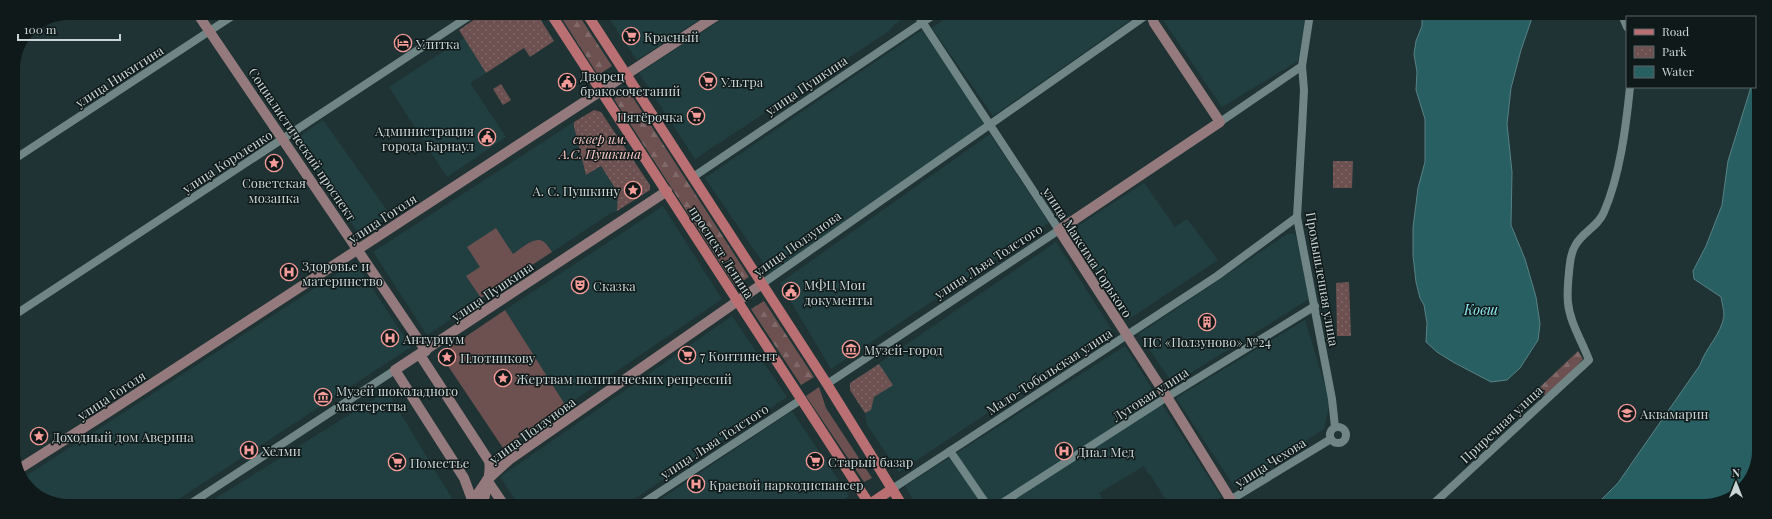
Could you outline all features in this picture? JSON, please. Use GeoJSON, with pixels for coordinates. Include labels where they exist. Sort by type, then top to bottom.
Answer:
{"type":"FeatureCollection","features":[{"type":"Feature","properties":{"kind":"main road","name":"проспект Ленина"},"geometry":{"type":"LineString","coordinates":[[555,20],[867,499]]}},
{"type":"Feature","properties":{"kind":"main road","name":"проспект Ленина"},"geometry":{"type":"LineString","coordinates":[[591,20],[827,384],[898,499]]}},
{"type":"Feature","properties":{"kind":"main road"},"geometry":{"type":"LineString","coordinates":[[877,499],[892,489]]}},
{"type":"Feature","properties":{"kind":"street","name":"Социалистический проспект"},"geometry":{"type":"LineString","coordinates":[[202,20],[358,250],[489,461],[490,473],[487,480],[484,499]]}},
{"type":"Feature","properties":{"kind":"street","name":"улица Никитина"},"geometry":{"type":"LineString","coordinates":[[20,155],[226,20]]}},
{"type":"Feature","properties":{"kind":"street","name":"улица Короленко"},"geometry":{"type":"LineString","coordinates":[[20,311],[464,20]]}},
{"type":"Feature","properties":{"kind":"street","name":"улица Гоголя"},"geometry":{"type":"LineString","coordinates":[[23,466],[710,20]]}},
{"type":"Feature","properties":{"kind":"street","name":"улица Пушкина"},"geometry":{"type":"LineString","coordinates":[[693,177],[925,20]]}},
{"type":"Feature","properties":{"kind":"street","name":"улица Ползунова"},"geometry":{"type":"LineString","coordinates":[[475,499],[487,480],[509,460],[1139,20]]}},
{"type":"Feature","properties":{"kind":"street"},"geometry":{"type":"LineString","coordinates":[[1153,20],[1220,122]]}},
{"type":"Feature","properties":{"kind":"street","name":"Промышленная улица"},"geometry":{"type":"LineString","coordinates":[[1309,20],[1302,66],[1304,90],[1297,217],[1332,399],[1335,427]]}},
{"type":"Feature","properties":{"kind":"street","name":"улица Максима Горького"},"geometry":{"type":"LineString","coordinates":[[922,22],[1167,397],[1226,499]]}},
{"type":"Feature","properties":{"kind":"street","name":"улица Льва Толстого"},"geometry":{"type":"LineString","coordinates":[[827,384],[1302,66]]}},
{"type":"Feature","properties":{"kind":"street","name":"Приречная улица"},"geometry":{"type":"LineString","coordinates":[[1439,499],[1589,360],[1572,320],[1568,303],[1570,258],[1575,246],[1582,236],[1595,226],[1604,213],[1616,173],[1626,124],[1630,88]]}},
{"type":"Feature","properties":{"kind":"street","name":"улица Пушкина"},"geometry":{"type":"LineString","coordinates":[[198,499],[423,353],[667,191]]}},
{"type":"Feature","properties":{"kind":"street","name":"Мало-Тобольская улица"},"geometry":{"type":"LineString","coordinates":[[892,489],[1217,276],[1297,217]]}},
{"type":"Feature","properties":{"kind":"street","name":"Луговая улица"},"geometry":{"type":"LineString","coordinates":[[1008,499],[1167,397],[1315,306]]}},
{"type":"Feature","properties":{"kind":"street"},"geometry":{"type":"LineString","coordinates":[[395,370],[464,478],[470,499]]}},
{"type":"Feature","properties":{"kind":"street","name":"улица Льва Толстого"},"geometry":{"type":"LineString","coordinates":[[649,499],[802,400]]}},
{"type":"Feature","properties":{"kind":"street"},"geometry":{"type":"LineString","coordinates":[[1335,427],[1340,427],[1346,432],[1346,438],[1340,443],[1331,439],[1331,431],[1335,427]]}},
{"type":"Feature","properties":{"kind":"street","name":"улица Чехова"},"geometry":{"type":"LineString","coordinates":[[1237,499],[1331,439]]}},
{"type":"Feature","properties":{"kind":"street"},"geometry":{"type":"LineString","coordinates":[[950,451],[983,499]]}},
{"type":"Feature","properties":{"kind":"street"},"geometry":{"type":"LineString","coordinates":[[464,478],[477,482],[487,480],[500,499]]}},
{"type":"Feature","properties":{"kind":"shaded area"},"geometry":{"type":"Polygon","coordinates":[[[610,20],[699,20],[637,60],[610,20]]]}},
{"type":"Feature","properties":{"kind":"shaded area"},"geometry":{"type":"Polygon","coordinates":[[[721,20],[902,20],[894,25],[889,31],[695,159],[639,73],[721,20]]]}},
{"type":"Feature","properties":{"kind":"shaded area"},"geometry":{"type":"Polygon","coordinates":[[[943,20],[1130,20],[993,116],[932,28],[943,20]]]}},
{"type":"Feature","properties":{"kind":"shaded area"},"geometry":{"type":"Polygon","coordinates":[[[1163,20],[1305,20],[1298,61],[1222,107],[1163,20]]]}},
{"type":"Feature","properties":{"kind":"shaded area"},"geometry":{"type":"Polygon","coordinates":[[[922,30],[986,124],[770,273],[705,178],[922,30]]]}},
{"type":"Feature","properties":{"kind":"shaded area"},"geometry":{"type":"Polygon","coordinates":[[[464,38],[486,73],[470,83],[506,137],[447,177],[389,87],[464,38]]]}},
{"type":"Feature","properties":{"kind":"shaded area"},"geometry":{"type":"Polygon","coordinates":[[[323,120],[391,216],[384,217],[359,234],[295,140],[323,120]]]}},
{"type":"Feature","properties":{"kind":"shaded area"},"geometry":{"type":"Polygon","coordinates":[[[574,122],[587,175],[601,166],[618,193],[617,211],[611,213],[427,335],[373,252],[574,122]]]}},
{"type":"Feature","properties":{"kind":"shaded area"},"geometry":{"type":"Polygon","coordinates":[[[990,134],[1049,223],[831,369],[780,283],[990,134]]]}},
{"type":"Feature","properties":{"kind":"shaded area"},"geometry":{"type":"Polygon","coordinates":[[[1144,183],[1175,227],[1187,219],[1218,260],[1129,319],[1070,231],[1144,183]]]}},
{"type":"Feature","properties":{"kind":"shaded area"},"geometry":{"type":"Polygon","coordinates":[[[663,206],[722,299],[566,406],[505,310],[663,206]]]}},
{"type":"Feature","properties":{"kind":"shaded area"},"geometry":{"type":"Polygon","coordinates":[[[1293,233],[1297,239],[1309,299],[1173,384],[1139,334],[1287,234],[1293,233]]]}},
{"type":"Feature","properties":{"kind":"shaded area"},"geometry":{"type":"Polygon","coordinates":[[[1056,242],[1112,330],[899,472],[867,425],[865,413],[850,390],[850,383],[1056,242]]]}},
{"type":"Feature","properties":{"kind":"shaded area"},"geometry":{"type":"Polygon","coordinates":[[[355,262],[411,347],[179,499],[62,499],[41,491],[27,476],[355,262]]]}},
{"type":"Feature","properties":{"kind":"shaded area"},"geometry":{"type":"Polygon","coordinates":[[[732,316],[787,397],[634,499],[515,499],[500,477],[732,316]]]}},
{"type":"Feature","properties":{"kind":"shaded area"},"geometry":{"type":"Polygon","coordinates":[[[1305,320],[1330,402],[1324,429],[1234,486],[1176,398],[1305,320]]]}},
{"type":"Feature","properties":{"kind":"shaded area"},"geometry":{"type":"Polygon","coordinates":[[[1125,346],[1221,497],[1218,499],[1165,499],[1144,466],[1099,493],[1102,499],[913,499],[905,486],[1125,346]]]}},
{"type":"Feature","properties":{"kind":"shaded area"},"geometry":{"type":"Polygon","coordinates":[[[387,391],[452,499],[215,499],[387,391]]]}},
{"type":"Feature","properties":{"kind":"shaded area"},"geometry":{"type":"Polygon","coordinates":[[[792,411],[849,496],[845,499],[661,499],[792,411]]]}},
{"type":"Feature","properties":{"kind":"green space"},"geometry":{"type":"Polygon","coordinates":[[[474,20],[541,20],[554,41],[530,57],[524,48],[486,73],[459,30],[474,20]]]}},
{"type":"Feature","properties":{"kind":"green space"},"geometry":{"type":"Polygon","coordinates":[[[563,20],[582,20],[612,66],[598,75],[563,20]]]}},
{"type":"Feature","properties":{"kind":"green space"},"geometry":{"type":"Polygon","coordinates":[[[501,84],[511,100],[503,105],[493,89],[501,84]]]}},
{"type":"Feature","properties":{"kind":"green space"},"geometry":{"type":"Polygon","coordinates":[[[628,90],[749,277],[735,286],[614,99],[628,90]]]}},
{"type":"Feature","properties":{"kind":"green space","name":"сквер им. А.С. Пушкина"},"geometry":{"type":"Polygon","coordinates":[[[594,110],[601,112],[650,185],[650,190],[617,211],[618,193],[601,166],[586,175],[574,127],[574,122],[594,110]]]}},
{"type":"Feature","properties":{"kind":"green space"},"geometry":{"type":"Polygon","coordinates":[[[1333,161],[1353,161],[1352,188],[1333,188],[1333,161]]]}},
{"type":"Feature","properties":{"kind":"green space"},"geometry":{"type":"Polygon","coordinates":[[[496,228],[513,254],[532,241],[536,240],[544,242],[552,252],[481,298],[466,276],[480,267],[467,247],[496,228]]]}},
{"type":"Feature","properties":{"kind":"green space"},"geometry":{"type":"Polygon","coordinates":[[[1349,282],[1351,336],[1337,336],[1336,283],[1349,282]]]}},
{"type":"Feature","properties":{"kind":"green space"},"geometry":{"type":"Polygon","coordinates":[[[764,301],[814,377],[801,385],[751,309],[764,301]]]}},
{"type":"Feature","properties":{"kind":"green space"},"geometry":{"type":"Polygon","coordinates":[[[505,310],[566,406],[503,448],[440,354],[505,310]]]}},
{"type":"Feature","properties":{"kind":"green space"},"geometry":{"type":"Polygon","coordinates":[[[1578,351],[1583,359],[1569,375],[1545,395],[1539,388],[1578,351]]]}},
{"type":"Feature","properties":{"kind":"green space"},"geometry":{"type":"Polygon","coordinates":[[[879,364],[893,385],[874,397],[871,410],[865,413],[850,390],[850,383],[879,364]]]}},
{"type":"Feature","properties":{"kind":"green space"},"geometry":{"type":"Polygon","coordinates":[[[819,387],[826,408],[872,478],[864,482],[806,396],[819,387]]]}},
{"type":"Feature","properties":{"kind":"water","name":"Ковш"},"geometry":{"type":"Polygon","coordinates":[[[1422,20],[1531,20],[1521,50],[1511,88],[1507,124],[1512,172],[1511,225],[1525,259],[1536,297],[1540,324],[1538,340],[1520,368],[1507,380],[1491,382],[1453,362],[1437,352],[1426,342],[1427,323],[1424,305],[1420,298],[1416,282],[1413,255],[1413,228],[1418,188],[1425,162],[1425,119],[1416,90],[1417,72],[1414,54],[1416,41],[1422,26],[1422,20]]]}},
{"type":"Feature","properties":{"kind":"water"},"geometry":{"type":"Polygon","coordinates":[[[1751,88],[1752,88],[1752,457],[1747,472],[1740,483],[1728,493],[1713,498],[1602,499],[1618,483],[1700,365],[1720,329],[1724,316],[1721,297],[1694,279],[1693,271],[1706,246],[1722,205],[1728,161],[1751,88]]]}},
{"type":"Feature","properties":{"kind":"place","name":"Красный"},"geometry":{"type":"Point","coordinates":[631,36]}},
{"type":"Feature","properties":{"kind":"place","name":"Улитка"},"geometry":{"type":"Point","coordinates":[403,43]}},
{"type":"Feature","properties":{"kind":"place","name":"Ультра"},"geometry":{"type":"Point","coordinates":[708,81]}},
{"type":"Feature","properties":{"kind":"place","name":"Дворец бракосочетаний"},"geometry":{"type":"Point","coordinates":[567,82]}},
{"type":"Feature","properties":{"kind":"place","name":"Пятёрочка"},"geometry":{"type":"Point","coordinates":[696,116]}},
{"type":"Feature","properties":{"kind":"place","name":"Администрация города Барнаул"},"geometry":{"type":"Point","coordinates":[487,137]}},
{"type":"Feature","properties":{"kind":"place","name":"Советская мозаика"},"geometry":{"type":"Point","coordinates":[274,163]}},
{"type":"Feature","properties":{"kind":"place","name":"А. С. Пушкину"},"geometry":{"type":"Point","coordinates":[633,190]}},
{"type":"Feature","properties":{"kind":"place","name":"Здоровье и материнство"},"geometry":{"type":"Point","coordinates":[289,272]}},
{"type":"Feature","properties":{"kind":"place","name":"Сказка"},"geometry":{"type":"Point","coordinates":[580,285]}},
{"type":"Feature","properties":{"kind":"place","name":"МФЦ Мои документы"},"geometry":{"type":"Point","coordinates":[791,291]}},
{"type":"Feature","properties":{"kind":"place","name":"ПС «Ползуново» №24"},"geometry":{"type":"Point","coordinates":[1207,322]}},
{"type":"Feature","properties":{"kind":"place","name":"Антуриум"},"geometry":{"type":"Point","coordinates":[390,338]}},
{"type":"Feature","properties":{"kind":"place","name":"Музей-город"},"geometry":{"type":"Point","coordinates":[851,349]}},
{"type":"Feature","properties":{"kind":"place","name":"7 Континент"},"geometry":{"type":"Point","coordinates":[687,355]}},
{"type":"Feature","properties":{"kind":"place","name":"Плотникову"},"geometry":{"type":"Point","coordinates":[447,357]}},
{"type":"Feature","properties":{"kind":"place","name":"Жертвам политических репрессий"},"geometry":{"type":"Point","coordinates":[503,378]}},
{"type":"Feature","properties":{"kind":"place","name":"Музей шоколадного мастерства"},"geometry":{"type":"Point","coordinates":[323,397]}},
{"type":"Feature","properties":{"kind":"place","name":"Аквамарин"},"geometry":{"type":"Point","coordinates":[1627,413]}},
{"type":"Feature","properties":{"kind":"place","name":"Доходный дом Аверина"},"geometry":{"type":"Point","coordinates":[39,436]}},
{"type":"Feature","properties":{"kind":"place","name":"Хелми"},"geometry":{"type":"Point","coordinates":[249,450]}},
{"type":"Feature","properties":{"kind":"place","name":"Диал Мед"},"geometry":{"type":"Point","coordinates":[1064,451]}},
{"type":"Feature","properties":{"kind":"place","name":"Старый базар"},"geometry":{"type":"Point","coordinates":[815,461]}},
{"type":"Feature","properties":{"kind":"place","name":"Поместье"},"geometry":{"type":"Point","coordinates":[397,462]}},
{"type":"Feature","properties":{"kind":"place","name":"Краевой наркодиспансер"},"geometry":{"type":"Point","coordinates":[696,484]}}]}
